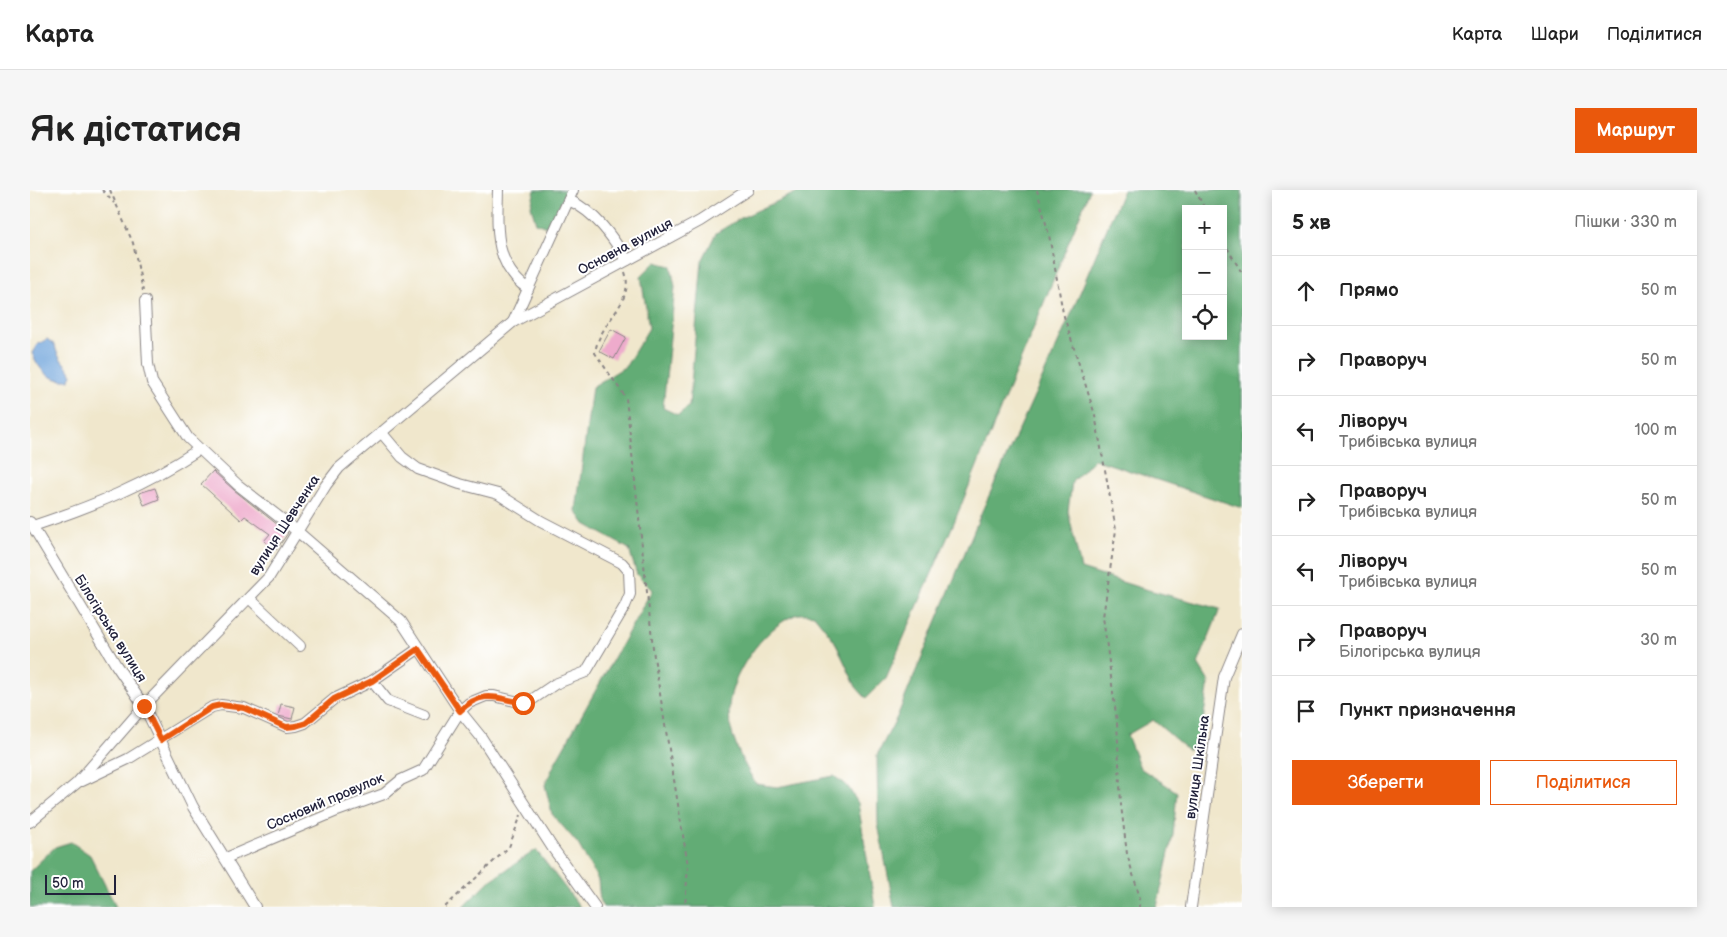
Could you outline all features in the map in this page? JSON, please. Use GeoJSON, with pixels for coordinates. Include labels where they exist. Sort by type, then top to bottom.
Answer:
{"type":"FeatureCollection","features":[{"type":"Feature","properties":{"kind":"street"},"geometry":{"type":"LineString","coordinates":[[498,190],[497,218],[501,254],[511,275],[528,290]]}},
{"type":"Feature","properties":{"kind":"street","name":"Основна вулиця"},"geometry":{"type":"LineString","coordinates":[[513,322],[700,221],[748,190]]}},
{"type":"Feature","properties":{"kind":"street"},"geometry":{"type":"LineString","coordinates":[[513,322],[571,195],[610,232],[624,262]]}},
{"type":"Feature","properties":{"kind":"street"},"geometry":{"type":"LineString","coordinates":[[145,301],[148,364],[152,382],[169,411],[198,450],[238,485],[297,531],[401,621],[460,711],[482,737],[524,806],[596,907]]}},
{"type":"Feature","properties":{"kind":"street","name":"вулиця Шевченка"},"geometry":{"type":"LineString","coordinates":[[30,822],[77,784],[144,706],[269,577],[326,485],[340,468],[513,322]]}},
{"type":"Feature","properties":{"kind":"street"},"geometry":{"type":"LineString","coordinates":[[381,432],[402,457],[418,469],[460,484],[498,494],[541,521],[622,563],[629,571],[630,594],[626,606],[586,672],[555,684],[530,701],[523,703],[507,698],[486,696],[469,703],[460,711]]}},
{"type":"Feature","properties":{"kind":"street"},"geometry":{"type":"LineString","coordinates":[[31,524],[134,488],[168,470],[198,450]]}},
{"type":"Feature","properties":{"kind":"street","name":"Білогірська вулиця"},"geometry":{"type":"LineString","coordinates":[[31,524],[116,665],[144,706],[193,807],[256,907]]}},
{"type":"Feature","properties":{"kind":"street"},"geometry":{"type":"LineString","coordinates":[[249,598],[300,646]]}},
{"type":"Feature","properties":{"kind":"street","name":"вулиця Шкільна"},"geometry":{"type":"LineString","coordinates":[[1191,907],[1224,678],[1242,634]]}},
{"type":"Feature","properties":{"kind":"street"},"geometry":{"type":"LineString","coordinates":[[77,784],[128,760],[212,707],[221,705],[244,708],[286,727],[306,723],[334,699],[372,681],[418,649]]}},
{"type":"Feature","properties":{"kind":"street"},"geometry":{"type":"LineString","coordinates":[[372,681],[388,701],[424,715]]}},
{"type":"Feature","properties":{"kind":"street","name":"Сосновий провулок"},"geometry":{"type":"LineString","coordinates":[[226,858],[389,792],[401,780],[422,770],[460,711]]}},
{"type":"Feature","properties":{"kind":"path"},"geometry":{"type":"LineString","coordinates":[[102,190],[116,206]]}},
{"type":"Feature","properties":{"kind":"path"},"geometry":{"type":"LineString","coordinates":[[110,190],[133,243],[145,301]]}},
{"type":"Feature","properties":{"kind":"path"},"geometry":{"type":"LineString","coordinates":[[1036,190],[1049,235],[1063,313],[1095,415],[1116,530],[1103,617],[1117,722],[1121,805],[1127,854],[1140,898],[1140,907]]}},
{"type":"Feature","properties":{"kind":"path"},"geometry":{"type":"LineString","coordinates":[[1195,190],[1203,205]]}},
{"type":"Feature","properties":{"kind":"path"},"geometry":{"type":"LineString","coordinates":[[1227,248],[1242,272]]}},
{"type":"Feature","properties":{"kind":"path"},"geometry":{"type":"LineString","coordinates":[[624,262],[627,281],[625,297],[597,339],[595,353],[626,398],[654,656],[688,866],[685,907]]}},
{"type":"Feature","properties":{"kind":"path"},"geometry":{"type":"LineString","coordinates":[[446,907],[509,847],[524,806]]}},
{"type":"Feature","properties":{"kind":"green space"},"geometry":{"type":"Polygon","coordinates":[[[535,190],[566,190],[550,228],[536,223],[531,206],[535,190]]]}},
{"type":"Feature","properties":{"kind":"green space"},"geometry":{"type":"Polygon","coordinates":[[[802,190],[1090,190],[953,525],[886,678],[866,698],[856,687],[834,640],[814,615],[802,614],[795,615],[783,622],[760,642],[749,656],[734,685],[729,713],[732,732],[742,759],[756,784],[777,787],[834,776],[848,787],[858,803],[875,907],[603,907],[600,902],[598,880],[578,844],[552,814],[545,785],[556,761],[652,590],[637,575],[629,549],[585,524],[576,511],[592,387],[626,366],[649,328],[641,276],[655,262],[671,266],[675,287],[663,408],[678,415],[689,406],[702,261],[716,233],[741,218],[802,190]]]}},
{"type":"Feature","properties":{"kind":"green space"},"geometry":{"type":"Polygon","coordinates":[[[1123,190],[1242,190],[1242,508],[1094,459],[1072,482],[1068,511],[1081,569],[1141,588],[1220,609],[1198,664],[1209,682],[1200,741],[1188,750],[1153,720],[1127,735],[1140,768],[1177,792],[1173,835],[1157,907],[894,907],[878,824],[877,755],[897,717],[982,511],[1069,319],[1123,190]]]}},
{"type":"Feature","properties":{"kind":"green space"},"geometry":{"type":"Polygon","coordinates":[[[71,842],[90,855],[116,907],[30,907],[30,871],[55,847],[71,842]]]}},
{"type":"Feature","properties":{"kind":"green space"},"geometry":{"type":"Polygon","coordinates":[[[536,850],[580,907],[463,907],[488,882],[536,850]]]}},
{"type":"Feature","properties":{"kind":"water"},"geometry":{"type":"Polygon","coordinates":[[[47,339],[55,345],[60,358],[70,371],[72,375],[69,380],[56,379],[46,374],[35,359],[32,353],[37,345],[47,339]]]}},
{"type":"Feature","properties":{"kind":"building"},"geometry":{"type":"Polygon","coordinates":[[[611,329],[626,337],[614,359],[599,351],[611,329]]]}},
{"type":"Feature","properties":{"kind":"building"},"geometry":{"type":"Polygon","coordinates":[[[213,471],[288,533],[276,550],[264,541],[270,534],[245,516],[241,520],[201,484],[213,471]]]}},
{"type":"Feature","properties":{"kind":"building"},"geometry":{"type":"Polygon","coordinates":[[[155,488],[159,499],[144,505],[139,493],[155,488]]]}},
{"type":"Feature","properties":{"kind":"building"},"geometry":{"type":"Polygon","coordinates":[[[281,704],[295,707],[292,719],[278,716],[281,704]]]}},
{"type":"Feature","properties":{"kind":"route"},"geometry":{"type":"LineString","coordinates":[[144,706],[161,740],[212,707],[221,705],[244,708],[286,727],[296,726],[306,723],[334,699],[350,689],[372,681],[396,662],[418,649],[460,711],[469,703],[486,696],[507,698],[523,703]]}}]}
